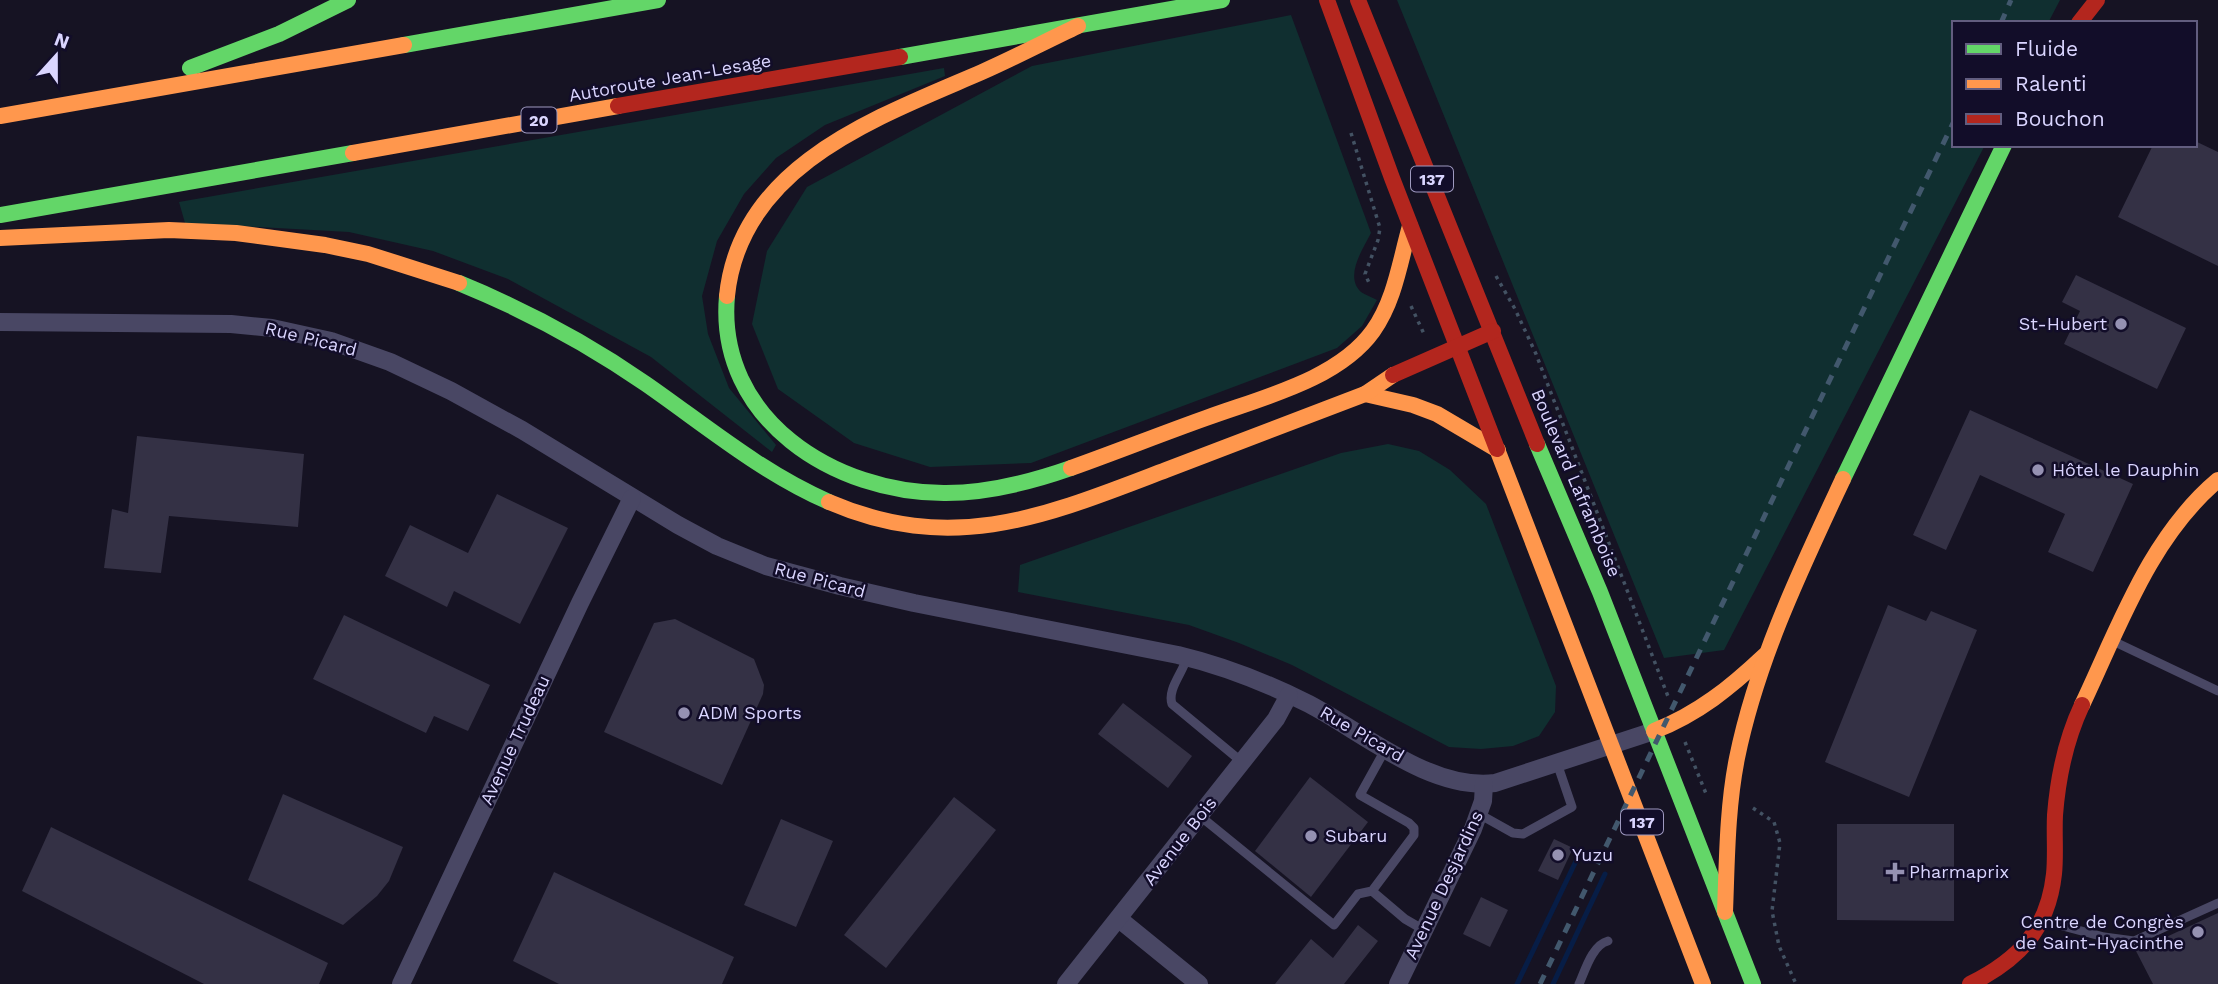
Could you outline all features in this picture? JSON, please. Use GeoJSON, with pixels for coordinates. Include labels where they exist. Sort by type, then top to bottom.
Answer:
{"type":"FeatureCollection","features":[{"type":"Feature","properties":{"kind":"main road"},"geometry":{"type":"LineString","coordinates":[[120,94],[279,34],[348,0]]}},
{"type":"Feature","properties":{"kind":"main road"},"geometry":{"type":"LineString","coordinates":[[0,116],[658,0]]}},
{"type":"Feature","properties":{"kind":"main road","name":"Autoroute Jean-Lesage"},"geometry":{"type":"LineString","coordinates":[[0,215],[1222,0]]}},
{"type":"Feature","properties":{"kind":"main road","name":"137"},"geometry":{"type":"LineString","coordinates":[[1327,0],[1410,226],[1703,984]]}},
{"type":"Feature","properties":{"kind":"main road","name":"Boulevard Laframboise"},"geometry":{"type":"LineString","coordinates":[[1358,0],[1559,499],[1601,592],[1753,984]]}},
{"type":"Feature","properties":{"kind":"main road"},"geometry":{"type":"LineString","coordinates":[[2081,21],[2097,0]]}},
{"type":"Feature","properties":{"kind":"main road"},"geometry":{"type":"LineString","coordinates":[[1078,26],[982,72],[926,94],[862,127],[789,177],[756,212],[740,242],[729,275],[727,314],[731,350],[745,387],[762,413],[783,435],[807,454],[836,470],[880,485],[927,493],[959,494],[1030,482],[1134,445],[1310,378],[1355,350],[1373,331],[1387,307],[1410,226]]}},
{"type":"Feature","properties":{"kind":"main road"},"geometry":{"type":"LineString","coordinates":[[1725,912],[1729,815],[1735,764],[1748,712],[1768,652],[1816,538],[2003,147]]}},
{"type":"Feature","properties":{"kind":"main road"},"geometry":{"type":"LineString","coordinates":[[0,238],[161,230],[225,232],[325,244],[423,269],[505,302],[569,335],[618,365],[796,487],[850,511],[905,525],[944,529],[1011,523],[1041,516],[1365,394],[1397,372],[1493,331]]}},
{"type":"Feature","properties":{"kind":"main road"},"geometry":{"type":"LineString","coordinates":[[1365,394],[1413,405],[1437,414],[1498,450]]}},
{"type":"Feature","properties":{"kind":"main road"},"geometry":{"type":"LineString","coordinates":[[1969,984],[1993,979],[2023,950],[2043,920],[2054,874],[2059,774],[2071,732],[2145,576],[2183,514],[2218,480]]}},
{"type":"Feature","properties":{"kind":"main road"},"geometry":{"type":"LineString","coordinates":[[1654,731],[1703,709],[1768,652]]}},
{"type":"Feature","properties":{"kind":"street","name":"Rue Picard"},"geometry":{"type":"LineString","coordinates":[[0,322],[231,324],[282,330],[331,341],[390,362],[451,391],[717,545],[783,572],[926,606],[1186,657],[1236,672],[1289,695],[1439,776],[1456,781],[1484,784],[1510,779],[1654,731]]}},
{"type":"Feature","properties":{"kind":"street","name":"Avenue Trudeau"},"geometry":{"type":"LineString","coordinates":[[401,984],[632,498]]}},
{"type":"Feature","properties":{"kind":"street","name":"Avenue Bois"},"geometry":{"type":"LineString","coordinates":[[1066,984],[1276,719],[1289,695]]}},
{"type":"Feature","properties":{"kind":"street","name":"Avenue Desjardins"},"geometry":{"type":"LineString","coordinates":[[1398,984],[1479,814],[1484,784]]}},
{"type":"Feature","properties":{"kind":"street"},"geometry":{"type":"LineString","coordinates":[[1119,919],[1199,984]]}},
{"type":"Feature","properties":{"kind":"lane"},"geometry":{"type":"LineString","coordinates":[[2113,640],[2218,691]]}},
{"type":"Feature","properties":{"kind":"lane"},"geometry":{"type":"LineString","coordinates":[[1186,657],[1183,669],[1170,693],[1172,704],[1242,762]]}},
{"type":"Feature","properties":{"kind":"lane"},"geometry":{"type":"LineString","coordinates":[[1200,816],[1334,925],[1359,894],[1372,891],[1415,833],[1409,822],[1360,795],[1386,748]]}},
{"type":"Feature","properties":{"kind":"lane"},"geometry":{"type":"LineString","coordinates":[[1479,814],[1513,833],[1523,834],[1572,807],[1557,763]]}},
{"type":"Feature","properties":{"kind":"lane"},"geometry":{"type":"LineString","coordinates":[[1372,891],[1405,919],[1424,930]]}},
{"type":"Feature","properties":{"kind":"lane"},"geometry":{"type":"LineString","coordinates":[[2043,920],[2105,937],[2134,941],[2218,903]]}},
{"type":"Feature","properties":{"kind":"lane"},"geometry":{"type":"LineString","coordinates":[[1579,984],[1594,952],[1602,943],[1608,941]]}},
{"type":"Feature","properties":{"kind":"path"},"geometry":{"type":"LineString","coordinates":[[1349,129],[1380,228],[1365,274],[1368,283],[1374,287]]}},
{"type":"Feature","properties":{"kind":"path"},"geometry":{"type":"LineString","coordinates":[[1406,301],[1415,311],[1427,344]]}},
{"type":"Feature","properties":{"kind":"path","name":"Boulevard Laframboise"},"geometry":{"type":"LineString","coordinates":[[1522,341],[1527,338],[1536,354],[1668,698]]}},
{"type":"Feature","properties":{"kind":"path"},"geometry":{"type":"LineString","coordinates":[[1682,733],[1703,788],[1712,800]]}},
{"type":"Feature","properties":{"kind":"path"},"geometry":{"type":"LineString","coordinates":[[1744,810],[1754,808],[1774,822],[1780,843],[1772,911],[1779,946],[1796,984]]}},
{"type":"Feature","properties":{"kind":"green space"},"geometry":{"type":"Polygon","coordinates":[[[1397,0],[2060,0],[2049,21],[1952,21],[1952,147],[1984,147],[1724,650],[1664,658],[1397,0]]]}},
{"type":"Feature","properties":{"kind":"green space"},"geometry":{"type":"Polygon","coordinates":[[[1291,15],[1371,233],[1360,254],[1354,278],[1361,292],[1377,300],[1362,326],[1337,348],[1031,463],[930,467],[854,443],[778,389],[752,324],[767,251],[807,187],[1032,66],[1291,15]]]}},
{"type":"Feature","properties":{"kind":"green space"},"geometry":{"type":"Polygon","coordinates":[[[944,68],[945,76],[825,125],[776,158],[744,194],[717,241],[702,296],[708,334],[729,388],[776,445],[772,452],[651,357],[508,279],[433,251],[349,232],[185,223],[179,202],[944,68]]]}},
{"type":"Feature","properties":{"kind":"green space"},"geometry":{"type":"Polygon","coordinates":[[[1388,444],[1419,451],[1450,470],[1486,504],[1556,686],[1555,712],[1539,736],[1513,746],[1481,749],[1449,747],[1292,665],[1189,625],[1018,592],[1020,565],[1341,453],[1388,444]]]}},
{"type":"Feature","properties":{"kind":"building"},"geometry":{"type":"Polygon","coordinates":[[[2197,142],[2218,152],[2218,266],[2118,217],[2152,147],[2197,147],[2197,142]]]}},
{"type":"Feature","properties":{"kind":"building"},"geometry":{"type":"Polygon","coordinates":[[[2076,275],[2186,328],[2157,389],[2064,344],[2080,311],[2062,302],[2076,275]]]}},
{"type":"Feature","properties":{"kind":"building"},"geometry":{"type":"Polygon","coordinates":[[[1970,410],[2133,484],[2093,572],[2048,552],[2065,514],[1980,475],[1946,550],[1913,535],[1970,410]]]}},
{"type":"Feature","properties":{"kind":"building"},"geometry":{"type":"Polygon","coordinates":[[[137,436],[304,454],[298,527],[169,516],[161,573],[104,568],[112,509],[128,513],[137,436]]]}},
{"type":"Feature","properties":{"kind":"building"},"geometry":{"type":"Polygon","coordinates":[[[497,494],[568,528],[520,624],[454,591],[447,607],[385,576],[410,525],[468,553],[497,494]]]}},
{"type":"Feature","properties":{"kind":"building"},"geometry":{"type":"Polygon","coordinates":[[[1888,605],[1926,621],[1931,611],[1977,630],[1909,797],[1825,762],[1888,605]]]}},
{"type":"Feature","properties":{"kind":"building"},"geometry":{"type":"Polygon","coordinates":[[[344,615],[490,685],[468,731],[434,716],[426,733],[313,679],[344,615]]]}},
{"type":"Feature","properties":{"kind":"building","name":"ADM Sports"},"geometry":{"type":"Polygon","coordinates":[[[675,619],[754,659],[764,685],[763,694],[722,785],[604,732],[654,623],[675,619]]]}},
{"type":"Feature","properties":{"kind":"building"},"geometry":{"type":"Polygon","coordinates":[[[1123,703],[1192,756],[1168,788],[1098,734],[1123,703]]]}},
{"type":"Feature","properties":{"kind":"building","name":"Subaru"},"geometry":{"type":"Polygon","coordinates":[[[1310,777],[1368,822],[1311,897],[1255,851],[1310,777]]]}},
{"type":"Feature","properties":{"kind":"building"},"geometry":{"type":"Polygon","coordinates":[[[283,794],[403,847],[389,881],[377,896],[343,925],[248,880],[283,794]]]}},
{"type":"Feature","properties":{"kind":"building"},"geometry":{"type":"Polygon","coordinates":[[[954,797],[996,830],[886,968],[844,935],[954,797]]]}},
{"type":"Feature","properties":{"kind":"building"},"geometry":{"type":"Polygon","coordinates":[[[781,819],[833,841],[796,927],[744,905],[781,819]]]}},
{"type":"Feature","properties":{"kind":"building","name":"Pharmaprix"},"geometry":{"type":"Polygon","coordinates":[[[1837,824],[1954,824],[1954,921],[1837,920],[1837,824]]]}},
{"type":"Feature","properties":{"kind":"building"},"geometry":{"type":"Polygon","coordinates":[[[51,827],[328,963],[319,984],[204,984],[22,891],[51,827]]]}},
{"type":"Feature","properties":{"kind":"building","name":"Yuzu"},"geometry":{"type":"Polygon","coordinates":[[[1554,839],[1573,848],[1558,880],[1538,871],[1554,839]]]}},
{"type":"Feature","properties":{"kind":"building"},"geometry":{"type":"Polygon","coordinates":[[[554,872],[734,957],[722,984],[559,984],[513,961],[554,872]]]}},
{"type":"Feature","properties":{"kind":"building"},"geometry":{"type":"Polygon","coordinates":[[[1481,897],[1508,910],[1490,947],[1463,934],[1481,897]]]}},
{"type":"Feature","properties":{"kind":"building","name":"Centre de Congrès de Saint-Hyacinthe"},"geometry":{"type":"Polygon","coordinates":[[[2218,913],[2218,984],[2153,984],[2136,951],[2218,913]]]}},
{"type":"Feature","properties":{"kind":"building"},"geometry":{"type":"Polygon","coordinates":[[[1358,925],[1378,941],[1344,984],[1275,984],[1311,939],[1333,958],[1358,925]]]}},
{"type":"Feature","properties":{"kind":"waterway"},"geometry":{"type":"LineString","coordinates":[[1517,984],[1577,859]]}},
{"type":"Feature","properties":{"kind":"waterway"},"geometry":{"type":"LineString","coordinates":[[1553,984],[1605,874]]}},
{"type":"Feature","properties":{"kind":"railway"},"geometry":{"type":"LineString","coordinates":[[2002,21],[2011,0]]}},
{"type":"Feature","properties":{"kind":"railway"},"geometry":{"type":"LineString","coordinates":[[1540,984],[1952,125]]}},
{"type":"Feature","properties":{"kind":"traffic: fast"},"geometry":{"type":"LineString","coordinates":[[190,68],[279,34],[348,0]]}},
{"type":"Feature","properties":{"kind":"traffic: fast"},"geometry":{"type":"LineString","coordinates":[[404,45],[658,0]]}},
{"type":"Feature","properties":{"kind":"traffic: fast"},"geometry":{"type":"LineString","coordinates":[[900,57],[1222,0]]}},
{"type":"Feature","properties":{"kind":"traffic: fast"},"geometry":{"type":"LineString","coordinates":[[1843,479],[2003,147]]}},
{"type":"Feature","properties":{"kind":"traffic: fast"},"geometry":{"type":"LineString","coordinates":[[0,215],[353,153]]}},
{"type":"Feature","properties":{"kind":"traffic: fast"},"geometry":{"type":"LineString","coordinates":[[459,283],[508,304],[578,341],[624,369],[757,463],[829,502]]}},
{"type":"Feature","properties":{"kind":"traffic: fast"},"geometry":{"type":"LineString","coordinates":[[727,296],[729,340],[741,379],[762,413],[791,441],[825,464],[863,480],[904,490],[946,493],[1009,486],[1071,468]]}},
{"type":"Feature","properties":{"kind":"traffic: fast"},"geometry":{"type":"LineString","coordinates":[[1537,444],[1600,592],[1753,984]]}},
{"type":"Feature","properties":{"kind":"traffic: slow"},"geometry":{"type":"LineString","coordinates":[[727,296],[737,251],[758,212],[786,179],[820,152],[859,128],[1078,26]]}},
{"type":"Feature","properties":{"kind":"traffic: slow"},"geometry":{"type":"LineString","coordinates":[[0,116],[404,45]]}},
{"type":"Feature","properties":{"kind":"traffic: slow"},"geometry":{"type":"LineString","coordinates":[[353,153],[618,106]]}},
{"type":"Feature","properties":{"kind":"traffic: slow"},"geometry":{"type":"LineString","coordinates":[[1071,468],[1273,395],[1319,375],[1340,362],[1358,348],[1373,331],[1387,306],[1410,226]]}},
{"type":"Feature","properties":{"kind":"traffic: slow"},"geometry":{"type":"LineString","coordinates":[[0,238],[169,230],[236,233],[325,245],[368,254],[459,283]]}},
{"type":"Feature","properties":{"kind":"traffic: slow"},"geometry":{"type":"LineString","coordinates":[[829,502],[875,518],[918,526],[959,527],[1000,523],[1040,514],[1123,487],[1365,394],[1393,375]]}},
{"type":"Feature","properties":{"kind":"traffic: slow"},"geometry":{"type":"LineString","coordinates":[[1365,394],[1413,405],[1437,414],[1498,450]]}},
{"type":"Feature","properties":{"kind":"traffic: slow"},"geometry":{"type":"LineString","coordinates":[[1497,449],[1703,984]]}},
{"type":"Feature","properties":{"kind":"traffic: slow"},"geometry":{"type":"LineString","coordinates":[[1725,912],[1731,796],[1746,722],[1768,650],[1843,479]]}},
{"type":"Feature","properties":{"kind":"traffic: slow"},"geometry":{"type":"LineString","coordinates":[[2082,705],[2123,615],[2155,556],[2173,528],[2218,480]]}},
{"type":"Feature","properties":{"kind":"traffic: slow"},"geometry":{"type":"LineString","coordinates":[[1654,731],[1713,699],[1765,655]]}},
{"type":"Feature","properties":{"kind":"traffic: jam"},"geometry":{"type":"LineString","coordinates":[[1327,0],[1392,178],[1497,449]]}},
{"type":"Feature","properties":{"kind":"traffic: jam"},"geometry":{"type":"LineString","coordinates":[[1358,0],[1537,444]]}},
{"type":"Feature","properties":{"kind":"traffic: jam"},"geometry":{"type":"LineString","coordinates":[[2081,21],[2097,0]]}},
{"type":"Feature","properties":{"kind":"traffic: jam"},"geometry":{"type":"LineString","coordinates":[[618,106],[900,57]]}},
{"type":"Feature","properties":{"kind":"traffic: jam"},"geometry":{"type":"LineString","coordinates":[[1393,375],[1493,331]]}},
{"type":"Feature","properties":{"kind":"traffic: jam"},"geometry":{"type":"LineString","coordinates":[[1970,984],[2003,965],[2016,953],[2028,941],[2045,911],[2054,874],[2058,787],[2071,731],[2082,705]]}},
{"type":"Feature","properties":{"kind":"place","name":"St-Hubert"},"geometry":{"type":"Point","coordinates":[2121,324]}},
{"type":"Feature","properties":{"kind":"place","name":"Hôtel le Dauphin"},"geometry":{"type":"Point","coordinates":[2038,470]}},
{"type":"Feature","properties":{"kind":"place","name":"ADM Sports"},"geometry":{"type":"Point","coordinates":[684,713]}},
{"type":"Feature","properties":{"kind":"place","name":"Subaru"},"geometry":{"type":"Point","coordinates":[1311,836]}},
{"type":"Feature","properties":{"kind":"place","name":"Yuzu"},"geometry":{"type":"Point","coordinates":[1558,855]}},
{"type":"Feature","properties":{"kind":"place","name":"Pharmaprix"},"geometry":{"type":"Point","coordinates":[1895,872]}},
{"type":"Feature","properties":{"kind":"place","name":"Centre de Congrès de Saint-Hyacinthe"},"geometry":{"type":"Point","coordinates":[2198,932]}}]}
